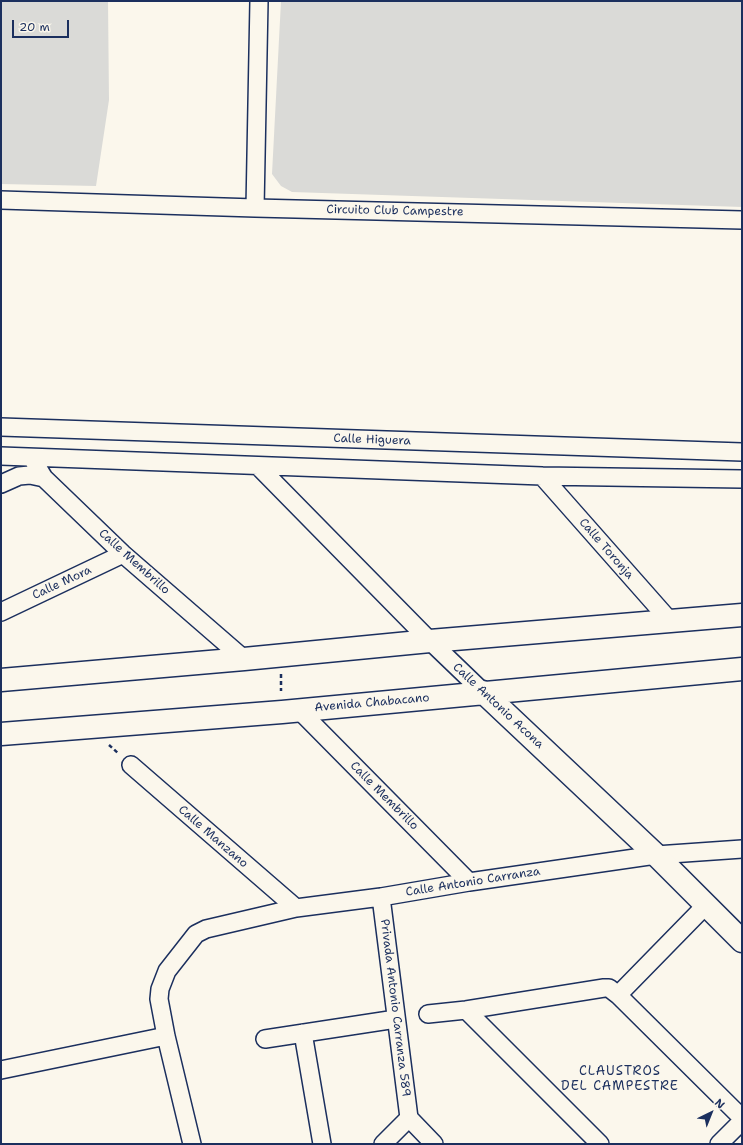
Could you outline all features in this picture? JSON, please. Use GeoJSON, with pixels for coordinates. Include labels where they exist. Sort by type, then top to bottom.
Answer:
{"type":"FeatureCollection","features":[{"type":"Feature","properties":{"kind":"main road"},"geometry":{"type":"LineString","coordinates":[[1,680],[281,656],[430,641],[742,615]]}},
{"type":"Feature","properties":{"kind":"main road","name":"Avenida Chabacano"},"geometry":{"type":"LineString","coordinates":[[1,734],[291,711],[483,692],[739,672]]}},
{"type":"Feature","properties":{"kind":"main road","name":"Calle Antonio Acona"},"geometry":{"type":"LineString","coordinates":[[483,692],[656,855],[742,941]]}},
{"type":"Feature","properties":{"kind":"street"},"geometry":{"type":"LineString","coordinates":[[255,208],[260,1]]}},
{"type":"Feature","properties":{"kind":"street","name":"Circuito Club Campestre"},"geometry":{"type":"LineString","coordinates":[[1,200],[742,220]]}},
{"type":"Feature","properties":{"kind":"street","name":"Calle Higuera"},"geometry":{"type":"LineString","coordinates":[[1,428],[742,452]]}},
{"type":"Feature","properties":{"kind":"street"},"geometry":{"type":"LineString","coordinates":[[1,456],[542,476],[742,479]]}},
{"type":"Feature","properties":{"kind":"street","name":"Calle Membrillo"},"geometry":{"type":"LineString","coordinates":[[32,458],[44,478],[123,554],[244,659]]}},
{"type":"Feature","properties":{"kind":"street","name":"Calle Antonio Acona"},"geometry":{"type":"LineString","coordinates":[[258,466],[430,641],[483,692]]}},
{"type":"Feature","properties":{"kind":"street"},"geometry":{"type":"LineString","coordinates":[[1,484],[19,476],[30,475],[44,478]]}},
{"type":"Feature","properties":{"kind":"street","name":"Calle Toronja"},"geometry":{"type":"LineString","coordinates":[[542,476],[670,621]]}},
{"type":"Feature","properties":{"kind":"street","name":"Calle Mora"},"geometry":{"type":"LineString","coordinates":[[1,612],[123,554]]}},
{"type":"Feature","properties":{"kind":"street","name":"Calle Membrillo"},"geometry":{"type":"LineString","coordinates":[[291,711],[469,882]]}},
{"type":"Feature","properties":{"kind":"street","name":"Calle Manzano"},"geometry":{"type":"LineString","coordinates":[[131,765],[296,908]]}},
{"type":"Feature","properties":{"kind":"street","name":"Calle Antonio Carranza"},"geometry":{"type":"LineString","coordinates":[[166,1036],[159,999],[160,989],[167,971],[175,960],[196,934],[206,929],[296,908],[381,897],[469,882],[656,855],[742,849]]}},
{"type":"Feature","properties":{"kind":"street","name":"Privada Antonio Carranza 589"},"geometry":{"type":"LineString","coordinates":[[381,897],[408,1118]]}},
{"type":"Feature","properties":{"kind":"street"},"geometry":{"type":"LineString","coordinates":[[618,995],[706,905]]}},
{"type":"Feature","properties":{"kind":"street"},"geometry":{"type":"LineString","coordinates":[[428,1014],[466,1010],[604,988],[613,990],[742,1119],[719,1144]]}},
{"type":"Feature","properties":{"kind":"street"},"geometry":{"type":"LineString","coordinates":[[466,1010],[600,1144]]}},
{"type":"Feature","properties":{"kind":"street"},"geometry":{"type":"LineString","coordinates":[[265,1039],[396,1019]]}},
{"type":"Feature","properties":{"kind":"street"},"geometry":{"type":"LineString","coordinates":[[303,1034],[322,1144]]}},
{"type":"Feature","properties":{"kind":"street"},"geometry":{"type":"LineString","coordinates":[[1,1070],[166,1036],[192,1144]]}},
{"type":"Feature","properties":{"kind":"street"},"geometry":{"type":"LineString","coordinates":[[383,1144],[408,1118],[434,1144]]}},
{"type":"Feature","properties":{"kind":"path"},"geometry":{"type":"LineString","coordinates":[[281,656],[291,711]]}},
{"type":"Feature","properties":{"kind":"shaded area"},"geometry":{"type":"Polygon","coordinates":[[[1,1],[108,1],[109,100],[96,186],[1,184],[1,1]]]}},
{"type":"Feature","properties":{"kind":"shaded area"},"geometry":{"type":"Polygon","coordinates":[[[281,1],[742,1],[742,207],[292,192],[281,186],[272,174],[281,1]]]}},
{"type":"Feature","properties":{"kind":"district","name":"CLAUSTROS DEL CAMPESTRE"},"geometry":{"type":"Point","coordinates":[620,1080]}}]}
